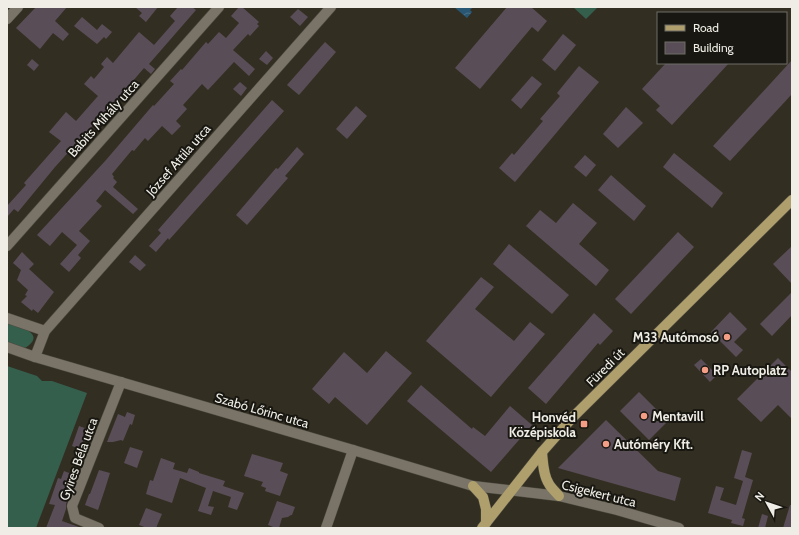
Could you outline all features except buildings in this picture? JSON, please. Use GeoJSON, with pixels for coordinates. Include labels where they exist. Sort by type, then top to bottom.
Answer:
{"type":"FeatureCollection","features":[{"type":"Feature","properties":{"kind":"main road","name":"Füredi út"},"geometry":{"type":"LineString","coordinates":[[484,526],[542,452],[572,418],[792,200]]}},
{"type":"Feature","properties":{"kind":"main road"},"geometry":{"type":"LineString","coordinates":[[542,452],[543,467],[546,478],[559,496]]}},
{"type":"Feature","properties":{"kind":"main road"},"geometry":{"type":"LineString","coordinates":[[473,486],[483,497],[486,510],[484,526]]}},
{"type":"Feature","properties":{"kind":"street"},"geometry":{"type":"LineString","coordinates":[[7,19],[18,7]]}},
{"type":"Feature","properties":{"kind":"street","name":"József Attila utca"},"geometry":{"type":"LineString","coordinates":[[45,331],[331,7]]}},
{"type":"Feature","properties":{"kind":"street","name":"Babits Mihály utca"},"geometry":{"type":"LineString","coordinates":[[7,246],[216,8]]}},
{"type":"Feature","properties":{"kind":"street"},"geometry":{"type":"LineString","coordinates":[[7,318],[45,331],[35,357]]}},
{"type":"Feature","properties":{"kind":"street","name":"Szabó Lőrinc utca"},"geometry":{"type":"LineString","coordinates":[[7,347],[35,357],[473,486],[512,491]]}},
{"type":"Feature","properties":{"kind":"street","name":"Gyires Béla utca"},"geometry":{"type":"LineString","coordinates":[[99,528],[87,526],[75,518],[72,506],[121,382]]}},
{"type":"Feature","properties":{"kind":"street"},"geometry":{"type":"LineString","coordinates":[[326,528],[353,450]]}},
{"type":"Feature","properties":{"kind":"street","name":"Csigekert utca"},"geometry":{"type":"LineString","coordinates":[[512,491],[559,496],[617,510],[679,528]]}},
{"type":"Feature","properties":{"kind":"green space"},"geometry":{"type":"Polygon","coordinates":[[[573,7],[598,7],[586,19],[573,7]]]}},
{"type":"Feature","properties":{"kind":"green space"},"geometry":{"type":"Polygon","coordinates":[[[7,322],[29,331],[33,335],[34,339],[25,348],[7,344],[7,322]]]}},
{"type":"Feature","properties":{"kind":"green space"},"geometry":{"type":"Polygon","coordinates":[[[7,366],[37,376],[42,381],[52,381],[87,393],[36,528],[7,528],[7,366]]]}},
{"type":"Feature","properties":{"kind":"water"},"geometry":{"type":"Polygon","coordinates":[[[454,7],[473,7],[470,10],[472,12],[467,18],[454,7]]]}},
{"type":"Feature","properties":{"kind":"place","name":"M33 Autómosó"},"geometry":{"type":"Point","coordinates":[727,337]}},
{"type":"Feature","properties":{"kind":"place","name":"RP Autoplatz"},"geometry":{"type":"Point","coordinates":[705,370]}},
{"type":"Feature","properties":{"kind":"place","name":"Mentavill"},"geometry":{"type":"Point","coordinates":[644,416]}},
{"type":"Feature","properties":{"kind":"place","name":"Honvéd Középiskola"},"geometry":{"type":"Point","coordinates":[584,424]}},
{"type":"Feature","properties":{"kind":"place","name":"Autóméry Kft."},"geometry":{"type":"Point","coordinates":[606,444]}}]}
